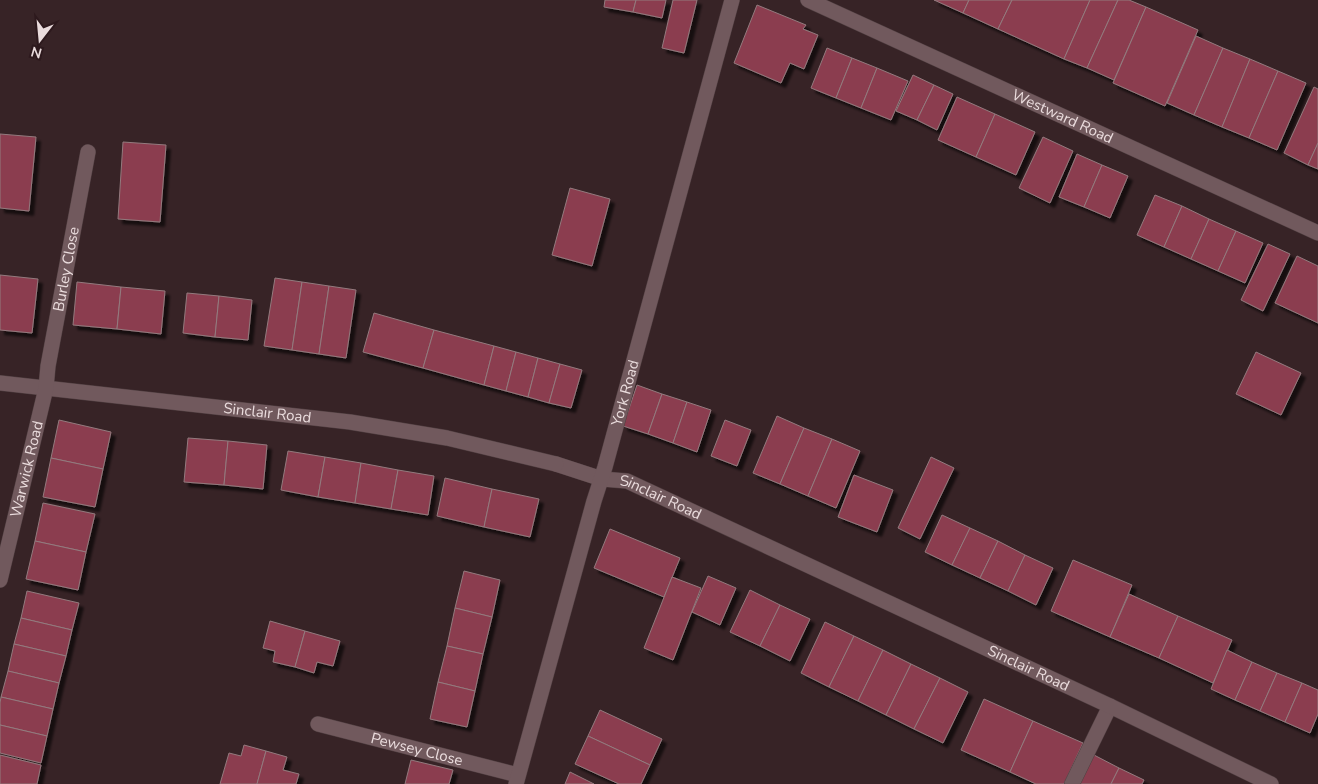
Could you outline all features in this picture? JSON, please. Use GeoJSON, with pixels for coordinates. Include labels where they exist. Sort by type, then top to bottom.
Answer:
{"type":"FeatureCollection","features":[{"type":"Feature","properties":{"kind":"street","name":"York Road"},"geometry":{"type":"LineString","coordinates":[[517,780],[594,501],[602,479],[732,0]]}},
{"type":"Feature","properties":{"kind":"street","name":"Westward Road"},"geometry":{"type":"LineString","coordinates":[[808,0],[1318,233]]}},
{"type":"Feature","properties":{"kind":"street","name":"Burley Close"},"geometry":{"type":"LineString","coordinates":[[46,388],[48,366],[88,152]]}},
{"type":"Feature","properties":{"kind":"street","name":"Sinclair Road"},"geometry":{"type":"LineString","coordinates":[[0,383],[350,422],[447,438],[556,464],[602,479],[627,481],[1110,706],[1271,784]]}},
{"type":"Feature","properties":{"kind":"street","name":"Warwick Road"},"geometry":{"type":"LineString","coordinates":[[0,580],[46,388]]}},
{"type":"Feature","properties":{"kind":"street"},"geometry":{"type":"LineString","coordinates":[[1072,784],[1110,706]]}},
{"type":"Feature","properties":{"kind":"street","name":"Pewsey Close"},"geometry":{"type":"LineString","coordinates":[[318,724],[517,780]]}},
{"type":"Feature","properties":{"kind":"building"},"geometry":{"type":"Polygon","coordinates":[[[605,0],[636,0],[633,12],[604,7],[605,0]]]}},
{"type":"Feature","properties":{"kind":"building"},"geometry":{"type":"Polygon","coordinates":[[[636,0],[666,0],[662,18],[633,12],[636,0]]]}},
{"type":"Feature","properties":{"kind":"building"},"geometry":{"type":"Polygon","coordinates":[[[673,0],[697,0],[684,53],[662,48],[673,0]]]}},
{"type":"Feature","properties":{"kind":"building"},"geometry":{"type":"Polygon","coordinates":[[[934,0],[969,0],[963,13],[934,0]]]}},
{"type":"Feature","properties":{"kind":"building"},"geometry":{"type":"Polygon","coordinates":[[[969,0],[1012,0],[998,29],[963,13],[969,0]]]}},
{"type":"Feature","properties":{"kind":"building"},"geometry":{"type":"Polygon","coordinates":[[[1012,0],[1090,0],[1064,59],[998,29],[1012,0]]]}},
{"type":"Feature","properties":{"kind":"building"},"geometry":{"type":"Polygon","coordinates":[[[1090,0],[1118,0],[1087,68],[1064,59],[1090,0]]]}},
{"type":"Feature","properties":{"kind":"building"},"geometry":{"type":"Polygon","coordinates":[[[1118,0],[1129,0],[1146,7],[1114,80],[1087,68],[1118,0]]]}},
{"type":"Feature","properties":{"kind":"building"},"geometry":{"type":"Polygon","coordinates":[[[757,5],[806,25],[803,29],[818,35],[804,69],[790,63],[781,83],[734,63],[757,5]]]}},
{"type":"Feature","properties":{"kind":"building"},"geometry":{"type":"Polygon","coordinates":[[[1146,7],[1198,30],[1165,106],[1113,83],[1146,7]]]}},
{"type":"Feature","properties":{"kind":"building"},"geometry":{"type":"Polygon","coordinates":[[[1196,36],[1223,48],[1194,115],[1167,103],[1196,36]]]}},
{"type":"Feature","properties":{"kind":"building"},"geometry":{"type":"Polygon","coordinates":[[[827,48],[852,58],[836,98],[811,88],[827,48]]]}},
{"type":"Feature","properties":{"kind":"building"},"geometry":{"type":"Polygon","coordinates":[[[1223,48],[1250,59],[1222,127],[1194,115],[1223,48]]]}},
{"type":"Feature","properties":{"kind":"building"},"geometry":{"type":"Polygon","coordinates":[[[852,58],[877,68],[861,108],[836,98],[852,58]]]}},
{"type":"Feature","properties":{"kind":"building"},"geometry":{"type":"Polygon","coordinates":[[[1250,59],[1278,71],[1249,138],[1222,127],[1250,59]]]}},
{"type":"Feature","properties":{"kind":"building"},"geometry":{"type":"Polygon","coordinates":[[[877,68],[908,81],[891,120],[861,108],[877,68]]]}},
{"type":"Feature","properties":{"kind":"building"},"geometry":{"type":"Polygon","coordinates":[[[1278,71],[1306,83],[1277,150],[1249,138],[1278,71]]]}},
{"type":"Feature","properties":{"kind":"building"},"geometry":{"type":"Polygon","coordinates":[[[913,75],[934,85],[917,120],[896,111],[913,75]]]}},
{"type":"Feature","properties":{"kind":"building"},"geometry":{"type":"Polygon","coordinates":[[[934,85],[953,94],[937,130],[917,120],[934,85]]]}},
{"type":"Feature","properties":{"kind":"building"},"geometry":{"type":"Polygon","coordinates":[[[1314,87],[1318,89],[1318,143],[1308,165],[1284,153],[1314,87]]]}},
{"type":"Feature","properties":{"kind":"building"},"geometry":{"type":"Polygon","coordinates":[[[957,97],[995,114],[976,157],[938,140],[957,97]]]}},
{"type":"Feature","properties":{"kind":"building"},"geometry":{"type":"Polygon","coordinates":[[[995,114],[1035,132],[1016,175],[976,157],[995,114]]]}},
{"type":"Feature","properties":{"kind":"building"},"geometry":{"type":"Polygon","coordinates":[[[0,134],[36,137],[29,211],[0,208],[0,134]]]}},
{"type":"Feature","properties":{"kind":"building"},"geometry":{"type":"Polygon","coordinates":[[[1043,137],[1073,151],[1050,203],[1019,188],[1043,137]]]}},
{"type":"Feature","properties":{"kind":"building"},"geometry":{"type":"Polygon","coordinates":[[[123,142],[166,145],[160,222],[118,219],[123,142]]]}},
{"type":"Feature","properties":{"kind":"building"},"geometry":{"type":"Polygon","coordinates":[[[1318,143],[1318,169],[1308,165],[1318,143]]]}},
{"type":"Feature","properties":{"kind":"building"},"geometry":{"type":"Polygon","coordinates":[[[1077,154],[1102,165],[1084,207],[1059,197],[1077,154]]]}},
{"type":"Feature","properties":{"kind":"building"},"geometry":{"type":"Polygon","coordinates":[[[1102,165],[1128,176],[1110,218],[1084,207],[1102,165]]]}},
{"type":"Feature","properties":{"kind":"building"},"geometry":{"type":"Polygon","coordinates":[[[570,188],[610,199],[592,266],[552,255],[570,188]]]}},
{"type":"Feature","properties":{"kind":"building"},"geometry":{"type":"Polygon","coordinates":[[[1155,195],[1182,206],[1164,247],[1137,235],[1155,195]]]}},
{"type":"Feature","properties":{"kind":"building"},"geometry":{"type":"Polygon","coordinates":[[[1182,206],[1209,219],[1191,259],[1164,247],[1182,206]]]}},
{"type":"Feature","properties":{"kind":"building"},"geometry":{"type":"Polygon","coordinates":[[[1209,219],[1236,231],[1218,271],[1191,259],[1209,219]]]}},
{"type":"Feature","properties":{"kind":"building"},"geometry":{"type":"Polygon","coordinates":[[[1236,231],[1263,243],[1245,283],[1218,271],[1236,231]]]}},
{"type":"Feature","properties":{"kind":"building"},"geometry":{"type":"Polygon","coordinates":[[[1268,244],[1290,254],[1263,311],[1241,300],[1268,244]]]}},
{"type":"Feature","properties":{"kind":"building"},"geometry":{"type":"Polygon","coordinates":[[[1297,256],[1318,266],[1318,323],[1275,303],[1297,256]]]}},
{"type":"Feature","properties":{"kind":"building"},"geometry":{"type":"Polygon","coordinates":[[[0,275],[38,279],[32,333],[0,330],[0,275]]]}},
{"type":"Feature","properties":{"kind":"building"},"geometry":{"type":"Polygon","coordinates":[[[275,278],[302,282],[292,350],[264,346],[275,278]]]}},
{"type":"Feature","properties":{"kind":"building"},"geometry":{"type":"Polygon","coordinates":[[[77,282],[121,287],[117,329],[73,325],[77,282]]]}},
{"type":"Feature","properties":{"kind":"building"},"geometry":{"type":"Polygon","coordinates":[[[302,282],[329,286],[319,354],[292,350],[302,282]]]}},
{"type":"Feature","properties":{"kind":"building"},"geometry":{"type":"Polygon","coordinates":[[[329,286],[356,290],[346,358],[319,354],[329,286]]]}},
{"type":"Feature","properties":{"kind":"building"},"geometry":{"type":"Polygon","coordinates":[[[121,287],[165,291],[161,334],[117,329],[121,287]]]}},
{"type":"Feature","properties":{"kind":"building"},"geometry":{"type":"Polygon","coordinates":[[[187,293],[219,296],[215,337],[183,333],[187,293]]]}},
{"type":"Feature","properties":{"kind":"building"},"geometry":{"type":"Polygon","coordinates":[[[219,296],[252,300],[248,340],[215,337],[219,296]]]}},
{"type":"Feature","properties":{"kind":"building"},"geometry":{"type":"Polygon","coordinates":[[[374,313],[434,330],[423,368],[363,352],[374,313]]]}},
{"type":"Feature","properties":{"kind":"building"},"geometry":{"type":"Polygon","coordinates":[[[434,330],[494,346],[484,385],[423,368],[434,330]]]}},
{"type":"Feature","properties":{"kind":"building"},"geometry":{"type":"Polygon","coordinates":[[[494,346],[516,352],[506,391],[484,385],[494,346]]]}},
{"type":"Feature","properties":{"kind":"building"},"geometry":{"type":"Polygon","coordinates":[[[516,352],[538,358],[528,397],[506,391],[516,352]]]}},
{"type":"Feature","properties":{"kind":"building"},"geometry":{"type":"Polygon","coordinates":[[[1256,352],[1301,373],[1281,415],[1236,394],[1256,352]]]}},
{"type":"Feature","properties":{"kind":"building"},"geometry":{"type":"Polygon","coordinates":[[[538,358],[560,364],[549,403],[528,397],[538,358]]]}},
{"type":"Feature","properties":{"kind":"building"},"geometry":{"type":"Polygon","coordinates":[[[560,364],[582,370],[571,408],[549,403],[560,364]]]}},
{"type":"Feature","properties":{"kind":"building"},"geometry":{"type":"Polygon","coordinates":[[[637,385],[662,394],[648,434],[623,426],[637,385]]]}},
{"type":"Feature","properties":{"kind":"building"},"geometry":{"type":"Polygon","coordinates":[[[662,394],[687,402],[673,443],[648,434],[662,394]]]}},
{"type":"Feature","properties":{"kind":"building"},"geometry":{"type":"Polygon","coordinates":[[[687,402],[711,410],[697,452],[673,443],[687,402]]]}},
{"type":"Feature","properties":{"kind":"building"},"geometry":{"type":"Polygon","coordinates":[[[777,416],[804,428],[780,484],[753,473],[777,416]]]}},
{"type":"Feature","properties":{"kind":"building"},"geometry":{"type":"Polygon","coordinates":[[[59,420],[111,432],[103,469],[51,458],[59,420]]]}},
{"type":"Feature","properties":{"kind":"building"},"geometry":{"type":"Polygon","coordinates":[[[725,420],[751,430],[737,466],[711,456],[725,420]]]}},
{"type":"Feature","properties":{"kind":"building"},"geometry":{"type":"Polygon","coordinates":[[[804,428],[832,439],[808,496],[780,484],[804,428]]]}},
{"type":"Feature","properties":{"kind":"building"},"geometry":{"type":"Polygon","coordinates":[[[188,438],[228,441],[224,485],[184,482],[188,438]]]}},
{"type":"Feature","properties":{"kind":"building"},"geometry":{"type":"Polygon","coordinates":[[[832,439],[860,451],[836,508],[808,496],[832,439]]]}},
{"type":"Feature","properties":{"kind":"building"},"geometry":{"type":"Polygon","coordinates":[[[228,441],[267,445],[263,489],[224,485],[228,441]]]}},
{"type":"Feature","properties":{"kind":"building"},"geometry":{"type":"Polygon","coordinates":[[[288,451],[325,457],[318,497],[281,490],[288,451]]]}},
{"type":"Feature","properties":{"kind":"building"},"geometry":{"type":"Polygon","coordinates":[[[325,457],[361,463],[355,503],[318,497],[325,457]]]}},
{"type":"Feature","properties":{"kind":"building"},"geometry":{"type":"Polygon","coordinates":[[[931,457],[954,468],[920,539],[898,528],[931,457]]]}},
{"type":"Feature","properties":{"kind":"building"},"geometry":{"type":"Polygon","coordinates":[[[51,458],[103,469],[95,507],[43,497],[51,458]]]}},
{"type":"Feature","properties":{"kind":"building"},"geometry":{"type":"Polygon","coordinates":[[[361,463],[398,470],[391,509],[355,503],[361,463]]]}},
{"type":"Feature","properties":{"kind":"building"},"geometry":{"type":"Polygon","coordinates":[[[398,470],[434,476],[428,515],[391,509],[398,470]]]}},
{"type":"Feature","properties":{"kind":"building"},"geometry":{"type":"Polygon","coordinates":[[[854,475],[893,490],[877,532],[838,517],[854,475]]]}},
{"type":"Feature","properties":{"kind":"building"},"geometry":{"type":"Polygon","coordinates":[[[445,478],[492,489],[484,527],[437,516],[445,478]]]}},
{"type":"Feature","properties":{"kind":"building"},"geometry":{"type":"Polygon","coordinates":[[[492,489],[539,499],[530,537],[484,527],[492,489]]]}},
{"type":"Feature","properties":{"kind":"building"},"geometry":{"type":"Polygon","coordinates":[[[43,503],[95,514],[86,552],[35,541],[43,503]]]}},
{"type":"Feature","properties":{"kind":"building"},"geometry":{"type":"Polygon","coordinates":[[[942,515],[970,528],[952,565],[925,552],[942,515]]]}},
{"type":"Feature","properties":{"kind":"building"},"geometry":{"type":"Polygon","coordinates":[[[970,528],[998,541],[980,578],[952,565],[970,528]]]}},
{"type":"Feature","properties":{"kind":"building"},"geometry":{"type":"Polygon","coordinates":[[[610,529],[680,558],[664,597],[594,568],[610,529]]]}},
{"type":"Feature","properties":{"kind":"building"},"geometry":{"type":"Polygon","coordinates":[[[35,541],[86,552],[78,590],[26,579],[35,541]]]}},
{"type":"Feature","properties":{"kind":"building"},"geometry":{"type":"Polygon","coordinates":[[[998,541],[1025,555],[1008,591],[980,578],[998,541]]]}},
{"type":"Feature","properties":{"kind":"building"},"geometry":{"type":"Polygon","coordinates":[[[1025,555],[1053,568],[1036,605],[1008,591],[1025,555]]]}},
{"type":"Feature","properties":{"kind":"building"},"geometry":{"type":"Polygon","coordinates":[[[1073,560],[1132,585],[1110,637],[1051,611],[1073,560]]]}},
{"type":"Feature","properties":{"kind":"building"},"geometry":{"type":"Polygon","coordinates":[[[464,571],[500,580],[492,617],[455,608],[464,571]]]}},
{"type":"Feature","properties":{"kind":"building"},"geometry":{"type":"Polygon","coordinates":[[[708,576],[736,588],[720,625],[692,612],[708,576]]]}},
{"type":"Feature","properties":{"kind":"building"},"geometry":{"type":"Polygon","coordinates":[[[672,577],[701,588],[673,660],[644,648],[672,577]]]}},
{"type":"Feature","properties":{"kind":"building"},"geometry":{"type":"Polygon","coordinates":[[[750,590],[780,605],[760,646],[730,632],[750,590]]]}},
{"type":"Feature","properties":{"kind":"building"},"geometry":{"type":"Polygon","coordinates":[[[27,591],[79,603],[72,630],[21,618],[27,591]]]}},
{"type":"Feature","properties":{"kind":"building"},"geometry":{"type":"Polygon","coordinates":[[[1129,594],[1178,616],[1159,658],[1110,637],[1129,594]]]}},
{"type":"Feature","properties":{"kind":"building"},"geometry":{"type":"Polygon","coordinates":[[[780,605],[810,619],[790,661],[760,646],[780,605]]]}},
{"type":"Feature","properties":{"kind":"building"},"geometry":{"type":"Polygon","coordinates":[[[455,608],[492,617],[483,654],[447,646],[455,608]]]}},
{"type":"Feature","properties":{"kind":"building"},"geometry":{"type":"Polygon","coordinates":[[[1178,616],[1232,640],[1213,683],[1159,658],[1178,616]]]}},
{"type":"Feature","properties":{"kind":"building"},"geometry":{"type":"Polygon","coordinates":[[[21,618],[72,630],[66,656],[14,644],[21,618]]]}},
{"type":"Feature","properties":{"kind":"building"},"geometry":{"type":"Polygon","coordinates":[[[270,621],[305,631],[295,667],[273,662],[275,651],[263,648],[270,621]]]}},
{"type":"Feature","properties":{"kind":"building"},"geometry":{"type":"Polygon","coordinates":[[[825,622],[854,636],[829,687],[801,673],[825,622]]]}},
{"type":"Feature","properties":{"kind":"building"},"geometry":{"type":"Polygon","coordinates":[[[305,631],[340,641],[333,666],[317,662],[314,673],[295,667],[305,631]]]}},
{"type":"Feature","properties":{"kind":"building"},"geometry":{"type":"Polygon","coordinates":[[[854,636],[883,650],[858,701],[829,687],[854,636]]]}},
{"type":"Feature","properties":{"kind":"building"},"geometry":{"type":"Polygon","coordinates":[[[14,644],[66,656],[59,683],[8,671],[14,644]]]}},
{"type":"Feature","properties":{"kind":"building"},"geometry":{"type":"Polygon","coordinates":[[[447,646],[483,654],[475,691],[438,682],[447,646]]]}},
{"type":"Feature","properties":{"kind":"building"},"geometry":{"type":"Polygon","coordinates":[[[883,650],[911,664],[886,715],[858,701],[883,650]]]}},
{"type":"Feature","properties":{"kind":"building"},"geometry":{"type":"Polygon","coordinates":[[[1227,650],[1252,662],[1235,700],[1211,689],[1227,650]]]}},
{"type":"Feature","properties":{"kind":"building"},"geometry":{"type":"Polygon","coordinates":[[[1252,662],[1277,673],[1260,711],[1235,700],[1252,662]]]}},
{"type":"Feature","properties":{"kind":"building"},"geometry":{"type":"Polygon","coordinates":[[[911,664],[940,678],[914,729],[886,715],[911,664]]]}},
{"type":"Feature","properties":{"kind":"building"},"geometry":{"type":"Polygon","coordinates":[[[8,671],[59,683],[53,709],[1,697],[8,671]]]}},
{"type":"Feature","properties":{"kind":"building"},"geometry":{"type":"Polygon","coordinates":[[[1277,673],[1302,683],[1285,722],[1260,711],[1277,673]]]}},
{"type":"Feature","properties":{"kind":"building"},"geometry":{"type":"Polygon","coordinates":[[[940,678],[968,692],[943,743],[914,729],[940,678]]]}},
{"type":"Feature","properties":{"kind":"building"},"geometry":{"type":"Polygon","coordinates":[[[438,682],[475,691],[467,727],[430,719],[438,682]]]}},
{"type":"Feature","properties":{"kind":"building"},"geometry":{"type":"Polygon","coordinates":[[[1302,683],[1318,690],[1318,714],[1310,733],[1285,722],[1302,683]]]}},
{"type":"Feature","properties":{"kind":"building"},"geometry":{"type":"Polygon","coordinates":[[[1,697],[53,709],[47,736],[0,725],[1,697]]]}},
{"type":"Feature","properties":{"kind":"building"},"geometry":{"type":"Polygon","coordinates":[[[984,699],[1033,721],[1010,772],[961,750],[984,699]]]}},
{"type":"Feature","properties":{"kind":"building"},"geometry":{"type":"Polygon","coordinates":[[[600,710],[662,739],[650,765],[588,736],[600,710]]]}},
{"type":"Feature","properties":{"kind":"building"},"geometry":{"type":"Polygon","coordinates":[[[1033,721],[1083,743],[1064,784],[1036,784],[1010,772],[1033,721]]]}},
{"type":"Feature","properties":{"kind":"building"},"geometry":{"type":"Polygon","coordinates":[[[0,725],[47,736],[41,763],[0,753],[0,725]]]}},
{"type":"Feature","properties":{"kind":"building"},"geometry":{"type":"Polygon","coordinates":[[[588,736],[650,765],[641,784],[619,784],[575,764],[588,736]]]}},
{"type":"Feature","properties":{"kind":"building"},"geometry":{"type":"Polygon","coordinates":[[[244,745],[266,751],[257,784],[220,784],[229,753],[241,756],[244,745]]]}},
{"type":"Feature","properties":{"kind":"building"},"geometry":{"type":"Polygon","coordinates":[[[266,751],[287,757],[283,770],[299,774],[296,784],[257,784],[266,751]]]}},
{"type":"Feature","properties":{"kind":"building"},"geometry":{"type":"Polygon","coordinates":[[[0,755],[41,765],[37,784],[0,784],[0,755]]]}},
{"type":"Feature","properties":{"kind":"building"},"geometry":{"type":"Polygon","coordinates":[[[1094,755],[1119,768],[1111,784],[1080,784],[1094,755]]]}},
{"type":"Feature","properties":{"kind":"building"},"geometry":{"type":"Polygon","coordinates":[[[411,760],[453,770],[449,784],[405,784],[411,760]]]}},
{"type":"Feature","properties":{"kind":"building"},"geometry":{"type":"Polygon","coordinates":[[[1119,768],[1144,780],[1142,784],[1111,784],[1119,768]]]}},
{"type":"Feature","properties":{"kind":"building"},"geometry":{"type":"Polygon","coordinates":[[[570,772],[594,784],[565,784],[570,772]]]}}]}
